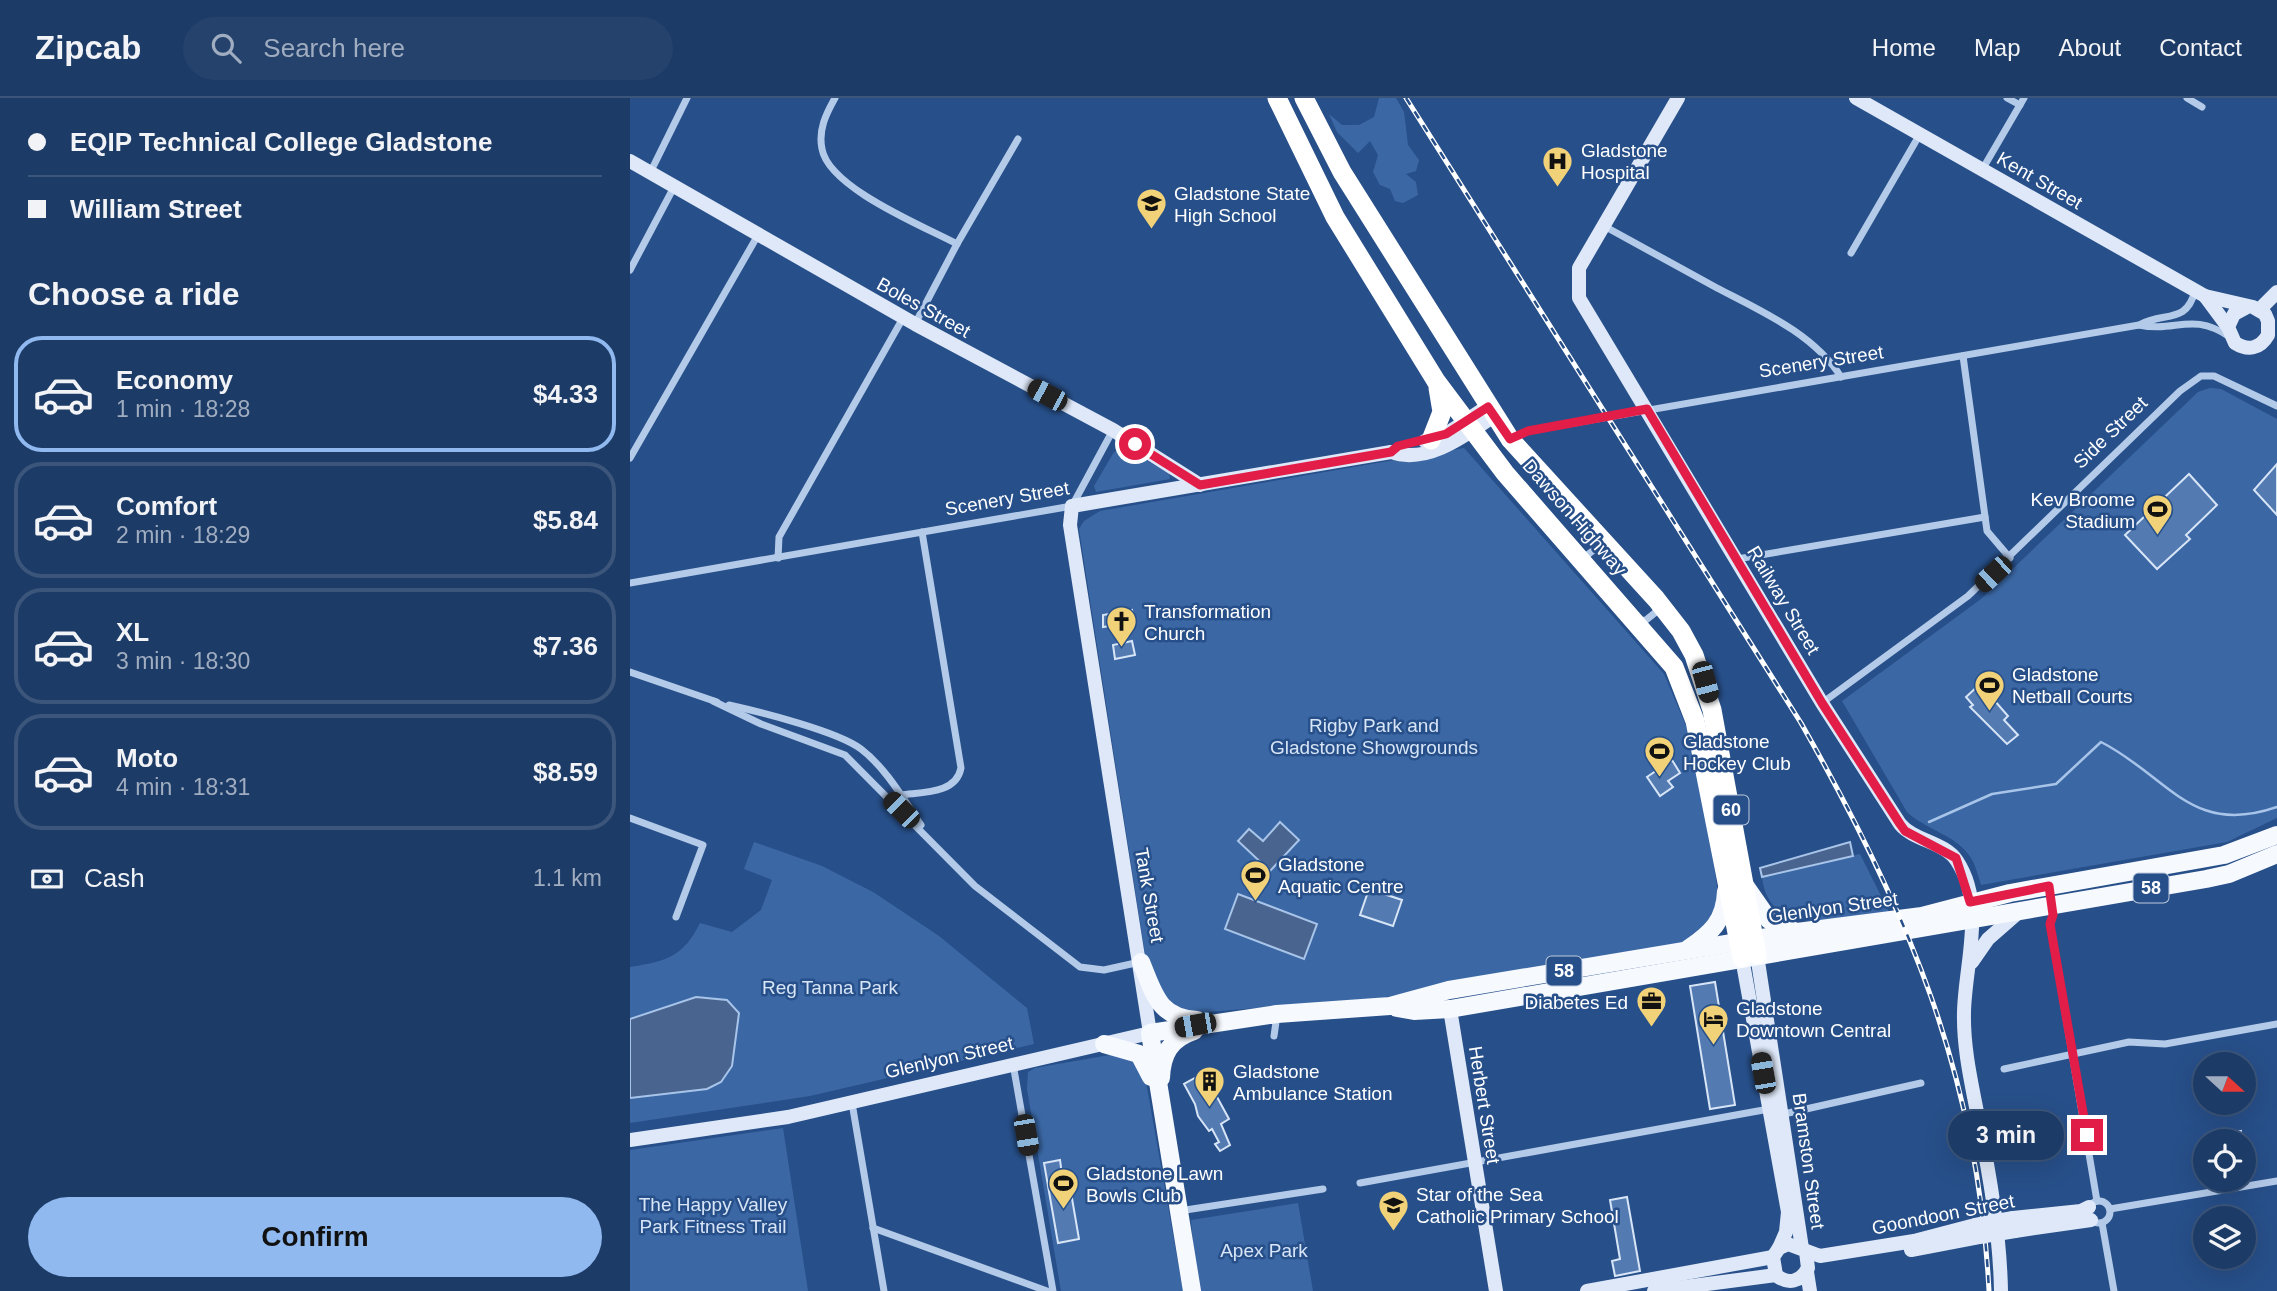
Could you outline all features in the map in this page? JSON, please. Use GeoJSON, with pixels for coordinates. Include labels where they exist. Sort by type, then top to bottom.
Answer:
{"type":"FeatureCollection","features":[{"type":"Feature","properties":{"kind":"highway","name":"Dawson Highway"},"geometry":{"type":"LineString","coordinates":[[1278,98],[1335,217],[1436,381],[1469,427],[1674,667],[1695,721],[1727,873],[1749,949]]}},
{"type":"Feature","properties":{"kind":"highway","name":"Dawson Highway"},"geometry":{"type":"LineString","coordinates":[[1304,98],[1342,172],[1510,439],[1609,551],[1656,599],[1681,631],[1705,682],[1746,887],[1749,949]]}},
{"type":"Feature","properties":{"kind":"highway"},"geometry":{"type":"LineString","coordinates":[[1431,440],[1442,412],[1436,381]]}},
{"type":"Feature","properties":{"kind":"main road","name":"Glenlyon Street"},"geometry":{"type":"LineString","coordinates":[[1390,1006],[1414,1011],[1450,1009],[1749,949],[1971,911],[2049,886],[2224,855],[2277,835]]}},
{"type":"Feature","properties":{"kind":"main road","name":"Glenlyon Street"},"geometry":{"type":"LineString","coordinates":[[1150,1033],[1277,1014],[1390,1006],[1449,990],[1686,951],[1749,949],[1797,932],[1922,916],[2052,905],[2229,874],[2277,854]]}},
{"type":"Feature","properties":{"kind":"main road","name":"60"},"geometry":{"type":"LineString","coordinates":[[1686,951],[1709,935],[1722,916],[1727,873]]}},
{"type":"Feature","properties":{"kind":"main road"},"geometry":{"type":"LineString","coordinates":[[1746,887],[1769,920],[1797,932]]}},
{"type":"Feature","properties":{"kind":"main road"},"geometry":{"type":"LineString","coordinates":[[1141,962],[1155,996],[1172,1016],[1222,1021]]}},
{"type":"Feature","properties":{"kind":"main road"},"geometry":{"type":"LineString","coordinates":[[1160,1099],[1162,1066],[1171,1043],[1184,1034],[1222,1021]]}},
{"type":"Feature","properties":{"kind":"main road","name":"Tank Street"},"geometry":{"type":"LineString","coordinates":[[1150,1033],[1192,1291]]}},
{"type":"Feature","properties":{"kind":"main road"},"geometry":{"type":"LineString","coordinates":[[1104,1044],[1139,1054],[1160,1099]]}},
{"type":"Feature","properties":{"kind":"street"},"geometry":{"type":"LineString","coordinates":[[650,173],[687,98]]}},
{"type":"Feature","properties":{"kind":"street"},"geometry":{"type":"LineString","coordinates":[[835,98],[822,125],[820,137],[822,151],[834,172],[863,193],[957,244]]}},
{"type":"Feature","properties":{"kind":"street"},"geometry":{"type":"LineString","coordinates":[[1678,98],[1604,226],[1771,317],[1829,358],[1841,377]]}},
{"type":"Feature","properties":{"kind":"street","name":"Kent Street"},"geometry":{"type":"LineString","coordinates":[[1856,98],[2200,294],[2253,309]]}},
{"type":"Feature","properties":{"kind":"street"},"geometry":{"type":"LineString","coordinates":[[1982,170],[2022,101],[2007,98]]}},
{"type":"Feature","properties":{"kind":"street"},"geometry":{"type":"LineString","coordinates":[[2187,98],[2202,107]]}},
{"type":"Feature","properties":{"kind":"street"},"geometry":{"type":"LineString","coordinates":[[1851,253],[1920,134]]}},
{"type":"Feature","properties":{"kind":"street"},"geometry":{"type":"LineString","coordinates":[[778,558],[779,537],[1018,139]]}},
{"type":"Feature","properties":{"kind":"street","name":"Boles Street"},"geometry":{"type":"LineString","coordinates":[[630,161],[909,321],[1113,430],[1200,485]]}},
{"type":"Feature","properties":{"kind":"street"},"geometry":{"type":"LineString","coordinates":[[630,270],[674,186]]}},
{"type":"Feature","properties":{"kind":"street","name":"Railway Street"},"geometry":{"type":"LineString","coordinates":[[1604,226],[1579,268],[1579,298],[1822,703],[1905,831],[1956,858],[1971,911]]}},
{"type":"Feature","properties":{"kind":"street"},"geometry":{"type":"LineString","coordinates":[[630,458],[758,235]]}},
{"type":"Feature","properties":{"kind":"street"},"geometry":{"type":"LineString","coordinates":[[2253,309],[2265,314],[2271,343],[2242,348],[2229,332],[2234,314],[2253,309],[2277,292]]}},
{"type":"Feature","properties":{"kind":"street","name":"Scenery Street"},"geometry":{"type":"LineString","coordinates":[[1510,439],[1528,431],[1647,409],[2139,325],[2184,313],[2200,294]]}},
{"type":"Feature","properties":{"kind":"street","name":"Kent Street"},"geometry":{"type":"LineString","coordinates":[[2200,294],[2229,332]]}},
{"type":"Feature","properties":{"kind":"street","name":"Scenery Street"},"geometry":{"type":"LineString","coordinates":[[2139,325],[2195,322],[2229,332]]}},
{"type":"Feature","properties":{"kind":"street"},"geometry":{"type":"LineString","coordinates":[[1963,356],[1987,531],[2010,558]]}},
{"type":"Feature","properties":{"kind":"street","name":"Side Street"},"geometry":{"type":"LineString","coordinates":[[1822,703],[1968,596],[2174,397],[2201,376],[2214,376],[2277,405]]}},
{"type":"Feature","properties":{"kind":"street","name":"Scenery Street"},"geometry":{"type":"LineString","coordinates":[[630,583],[1391,452],[1400,455],[1438,449],[1491,411]]}},
{"type":"Feature","properties":{"kind":"street","name":"Scenery Street"},"geometry":{"type":"LineString","coordinates":[[1391,452],[1398,446],[1431,440],[1469,427]]}},
{"type":"Feature","properties":{"kind":"street"},"geometry":{"type":"LineString","coordinates":[[1072,506],[1113,430]]}},
{"type":"Feature","properties":{"kind":"street","name":"Tank Street"},"geometry":{"type":"LineString","coordinates":[[1072,506],[1070,526],[1141,962],[1150,1033]]}},
{"type":"Feature","properties":{"kind":"street"},"geometry":{"type":"LineString","coordinates":[[1737,559],[1985,517]]}},
{"type":"Feature","properties":{"kind":"street"},"geometry":{"type":"LineString","coordinates":[[901,795],[948,788],[958,780],[961,768],[922,532]]}},
{"type":"Feature","properties":{"kind":"street"},"geometry":{"type":"LineString","coordinates":[[1585,563],[1586,556],[1595,548],[1609,551]]}},
{"type":"Feature","properties":{"kind":"street"},"geometry":{"type":"LineString","coordinates":[[1635,621],[1646,620],[1656,612],[1656,599]]}},
{"type":"Feature","properties":{"kind":"street"},"geometry":{"type":"LineString","coordinates":[[630,672],[713,701],[764,713],[854,745],[866,754],[901,795],[929,837]]}},
{"type":"Feature","properties":{"kind":"street"},"geometry":{"type":"LineString","coordinates":[[713,701],[761,724],[845,755],[975,886],[1080,967],[1104,970],[1141,962]]}},
{"type":"Feature","properties":{"kind":"street"},"geometry":{"type":"LineString","coordinates":[[630,818],[703,845],[676,917]]}},
{"type":"Feature","properties":{"kind":"street"},"geometry":{"type":"LineString","coordinates":[[2049,886],[2052,905],[2050,924],[2074,1054],[2095,1213],[2114,1291]]}},
{"type":"Feature","properties":{"kind":"street"},"geometry":{"type":"LineString","coordinates":[[1967,972],[1982,946],[2025,909],[2050,924]]}},
{"type":"Feature","properties":{"kind":"street"},"geometry":{"type":"LineString","coordinates":[[1971,911],[1965,1046],[2001,1257],[2001,1291]]}},
{"type":"Feature","properties":{"kind":"street","name":"Bramston Street"},"geometry":{"type":"LineString","coordinates":[[1749,949],[1810,1291]]}},
{"type":"Feature","properties":{"kind":"street","name":"Herbert Street"},"geometry":{"type":"LineString","coordinates":[[1450,1009],[1496,1291]]}},
{"type":"Feature","properties":{"kind":"street"},"geometry":{"type":"LineString","coordinates":[[1274,1036],[1277,1014]]}},
{"type":"Feature","properties":{"kind":"street"},"geometry":{"type":"LineString","coordinates":[[2004,1069],[2129,1042],[2165,1044],[2277,1024]]}},
{"type":"Feature","properties":{"kind":"street","name":"Glenlyon Street"},"geometry":{"type":"LineString","coordinates":[[630,1140],[788,1117],[1150,1033]]}},
{"type":"Feature","properties":{"kind":"street"},"geometry":{"type":"LineString","coordinates":[[1013,1063],[1053,1291]]}},
{"type":"Feature","properties":{"kind":"street"},"geometry":{"type":"LineString","coordinates":[[1360,1183],[1777,1111],[1921,1083]]}},
{"type":"Feature","properties":{"kind":"street"},"geometry":{"type":"LineString","coordinates":[[852,1102],[884,1291]]}},
{"type":"Feature","properties":{"kind":"street","name":"Bramston Street"},"geometry":{"type":"LineString","coordinates":[[1776,1253],[1786,1231],[1788,1212],[1777,1111]]}},
{"type":"Feature","properties":{"kind":"street"},"geometry":{"type":"LineString","coordinates":[[2110,1209],[2277,1181]]}},
{"type":"Feature","properties":{"kind":"street"},"geometry":{"type":"LineString","coordinates":[[1180,1211],[1323,1189]]}},
{"type":"Feature","properties":{"kind":"street"},"geometry":{"type":"LineString","coordinates":[[2095,1213],[2104,1202],[2110,1209]]}},
{"type":"Feature","properties":{"kind":"street"},"geometry":{"type":"LineString","coordinates":[[2095,1213],[2108,1219],[2110,1209]]}},
{"type":"Feature","properties":{"kind":"street","name":"Goondoon Street"},"geometry":{"type":"LineString","coordinates":[[1776,1253],[1793,1244],[1806,1259],[2014,1225],[2081,1211],[2095,1213]]}},
{"type":"Feature","properties":{"kind":"street"},"geometry":{"type":"LineString","coordinates":[[873,1228],[1047,1291]]}},
{"type":"Feature","properties":{"kind":"street"},"geometry":{"type":"LineString","coordinates":[[1587,1291],[1776,1253],[1780,1278],[1796,1291]]}},
{"type":"Feature","properties":{"kind":"street"},"geometry":{"type":"LineString","coordinates":[[1654,1291],[1759,1275],[1799,1279],[1806,1259]]}},
{"type":"Feature","properties":{"kind":"green space"},"geometry":{"type":"Polygon","coordinates":[[[1379,98],[1396,98],[1404,112],[1408,145],[1419,160],[1416,171],[1406,174],[1416,182],[1418,195],[1403,203],[1395,201],[1390,189],[1380,185],[1373,172],[1378,155],[1370,141],[1358,153],[1337,132],[1329,114],[1342,125],[1359,125],[1374,117],[1379,98]]]}},
{"type":"Feature","properties":{"kind":"green space"},"geometry":{"type":"Polygon","coordinates":[[[2210,388],[2221,389],[2277,419],[2277,818],[2227,842],[1981,885],[1974,864],[1965,850],[1907,812],[1842,701],[1981,599],[2198,392],[2210,388]]]}},
{"type":"Feature","properties":{"kind":"green space","name":"Rigby Park and Gladstone Showgrounds"},"geometry":{"type":"Polygon","coordinates":[[[1464,448],[1664,674],[1690,735],[1716,878],[1717,900],[1711,919],[1698,934],[1677,944],[1380,998],[1182,1014],[1169,1007],[1147,967],[1079,529],[1084,521],[1100,511],[1464,448]]]}},
{"type":"Feature","properties":{"kind":"green space"},"geometry":{"type":"Polygon","coordinates":[[[1126,449],[1169,473],[1170,479],[1096,492],[1094,486],[1114,452],[1126,449]]]}},
{"type":"Feature","properties":{"kind":"green space","name":"Reg Tanna Park"},"geometry":{"type":"Polygon","coordinates":[[[754,842],[822,866],[873,892],[939,936],[1027,1008],[1034,1044],[810,1096],[630,1123],[630,967],[672,956],[687,943],[700,923],[732,932],[761,910],[772,880],[744,869],[754,842]]]}},
{"type":"Feature","properties":{"kind":"green space"},"geometry":{"type":"Polygon","coordinates":[[[1860,854],[1889,912],[1812,921],[1794,918],[1779,910],[1768,897],[1762,877],[1860,854]]]}},
{"type":"Feature","properties":{"kind":"green space"},"geometry":{"type":"Polygon","coordinates":[[[1121,1053],[1130,1056],[1145,1076],[1183,1291],[1061,1291],[1027,1089],[1028,1072],[1035,1068],[1121,1053]]]}},
{"type":"Feature","properties":{"kind":"green space","name":"The Happy Valley Park Fitness Trail"},"geometry":{"type":"Polygon","coordinates":[[[783,1128],[808,1291],[630,1291],[630,1150],[783,1128]]]}},
{"type":"Feature","properties":{"kind":"green space","name":"Apex Park"},"geometry":{"type":"Polygon","coordinates":[[[1298,1203],[1313,1291],[1197,1291],[1191,1220],[1298,1203]]]}},
{"type":"Feature","properties":{"kind":"shaded area"},"geometry":{"type":"Polygon","coordinates":[[[1280,822],[1299,840],[1270,871],[1238,841],[1249,829],[1263,841],[1280,822]]]}},
{"type":"Feature","properties":{"kind":"shaded area"},"geometry":{"type":"Polygon","coordinates":[[[1850,842],[1853,856],[1762,877],[1760,868],[1850,842]]]}},
{"type":"Feature","properties":{"kind":"shaded area"},"geometry":{"type":"Polygon","coordinates":[[[1238,894],[1317,924],[1304,959],[1225,929],[1238,894]]]}},
{"type":"Feature","properties":{"kind":"shaded area"},"geometry":{"type":"Polygon","coordinates":[[[696,997],[727,1000],[739,1013],[732,1066],[721,1082],[707,1089],[630,1098],[630,1019],[696,997]]]}},
{"type":"Feature","properties":{"kind":"building"},"geometry":{"type":"Polygon","coordinates":[[[2277,464],[2277,515],[2254,490],[2277,464]]]}},
{"type":"Feature","properties":{"kind":"building"},"geometry":{"type":"Polygon","coordinates":[[[2189,474],[2217,505],[2186,535],[2190,539],[2157,569],[2125,535],[2189,474]]]}},
{"type":"Feature","properties":{"kind":"building"},"geometry":{"type":"Polygon","coordinates":[[[1132,610],[1134,622],[1103,627],[1103,615],[1132,610]]]}},
{"type":"Feature","properties":{"kind":"building","name":"Transformation Church"},"geometry":{"type":"Polygon","coordinates":[[[1132,641],[1135,655],[1115,659],[1113,645],[1132,641]]]}},
{"type":"Feature","properties":{"kind":"building","name":"Gladstone Netball Courts"},"geometry":{"type":"Polygon","coordinates":[[[1980,684],[2008,716],[2004,720],[2018,735],[2007,744],[1970,707],[1973,705],[1966,697],[1980,684]]]}},
{"type":"Feature","properties":{"kind":"building","name":"Gladstone Hockey Club"},"geometry":{"type":"Polygon","coordinates":[[[1672,760],[1680,773],[1668,781],[1673,787],[1660,796],[1647,777],[1672,760]]]}},
{"type":"Feature","properties":{"kind":"building"},"geometry":{"type":"Polygon","coordinates":[[[1369,889],[1402,900],[1393,926],[1360,915],[1369,889]]]}},
{"type":"Feature","properties":{"kind":"building","name":"Gladstone Downtown Central"},"geometry":{"type":"Polygon","coordinates":[[[1715,982],[1735,1105],[1710,1109],[1690,986],[1715,982]]]}},
{"type":"Feature","properties":{"kind":"building","name":"Gladstone Ambulance Station"},"geometry":{"type":"Polygon","coordinates":[[[1211,1069],[1218,1082],[1211,1086],[1229,1119],[1221,1124],[1230,1145],[1220,1151],[1215,1144],[1219,1142],[1212,1129],[1209,1131],[1198,1116],[1184,1084],[1211,1069]]]}},
{"type":"Feature","properties":{"kind":"building","name":"Gladstone Lawn Bowls Club"},"geometry":{"type":"Polygon","coordinates":[[[1060,1160],[1063,1182],[1069,1181],[1079,1239],[1058,1243],[1044,1163],[1060,1160]]]}},
{"type":"Feature","properties":{"kind":"building"},"geometry":{"type":"Polygon","coordinates":[[[1627,1197],[1640,1271],[1615,1276],[1612,1261],[1620,1259],[1610,1200],[1627,1197]]]}},
{"type":"Feature","properties":{"kind":"waterway"},"geometry":{"type":"LineString","coordinates":[[1929,822],[1992,794],[2056,784],[2101,742],[2201,809],[2223,814],[2247,814],[2277,807]]}},
{"type":"Feature","properties":{"kind":"railway"},"geometry":{"type":"LineString","coordinates":[[1406,98],[1801,723],[1874,860],[1931,996],[1953,1065],[1970,1137],[1982,1212],[1989,1291]]}},
{"type":"Feature","properties":{"kind":"place","name":"Gladstone Hospital"},"geometry":{"type":"Point","coordinates":[1558,188]}},
{"type":"Feature","properties":{"kind":"place","name":"Gladstone State High School"},"geometry":{"type":"Point","coordinates":[1151,231]}},
{"type":"Feature","properties":{"kind":"place","name":"Kev Broome Stadium"},"geometry":{"type":"Point","coordinates":[2158,537]}},
{"type":"Feature","properties":{"kind":"place","name":"Transformation Church"},"geometry":{"type":"Point","coordinates":[1121,649]}},
{"type":"Feature","properties":{"kind":"place","name":"Gladstone Netball Courts"},"geometry":{"type":"Point","coordinates":[1989,712]}},
{"type":"Feature","properties":{"kind":"place","name":"Gladstone Hockey Club"},"geometry":{"type":"Point","coordinates":[1660,779]}},
{"type":"Feature","properties":{"kind":"place","name":"Gladstone Aquatic Centre"},"geometry":{"type":"Point","coordinates":[1255,902]}},
{"type":"Feature","properties":{"kind":"place","name":"Diabetes Ed"},"geometry":{"type":"Point","coordinates":[1651,1029]}},
{"type":"Feature","properties":{"kind":"place","name":"Gladstone Downtown Central"},"geometry":{"type":"Point","coordinates":[1713,1046]}},
{"type":"Feature","properties":{"kind":"place","name":"Gladstone Ambulance Station"},"geometry":{"type":"Point","coordinates":[1210,1109]}},
{"type":"Feature","properties":{"kind":"place","name":"Gladstone Lawn Bowls Club"},"geometry":{"type":"Point","coordinates":[1063,1211]}},
{"type":"Feature","properties":{"kind":"place","name":"Star of the Sea Catholic Primary School"},"geometry":{"type":"Point","coordinates":[1393,1232]}},
{"type":"Feature","properties":{"kind":"route"},"geometry":{"type":"LineString","coordinates":[[1135,444],[1200,485],[1391,452],[1398,446],[1431,440],[1446,434],[1488,407],[1510,439],[1528,431],[1647,409],[1822,703],[1905,831],[1956,858],[1970,902],[2049,886],[2053,915],[2050,924],[2087,1135]]}}]}
